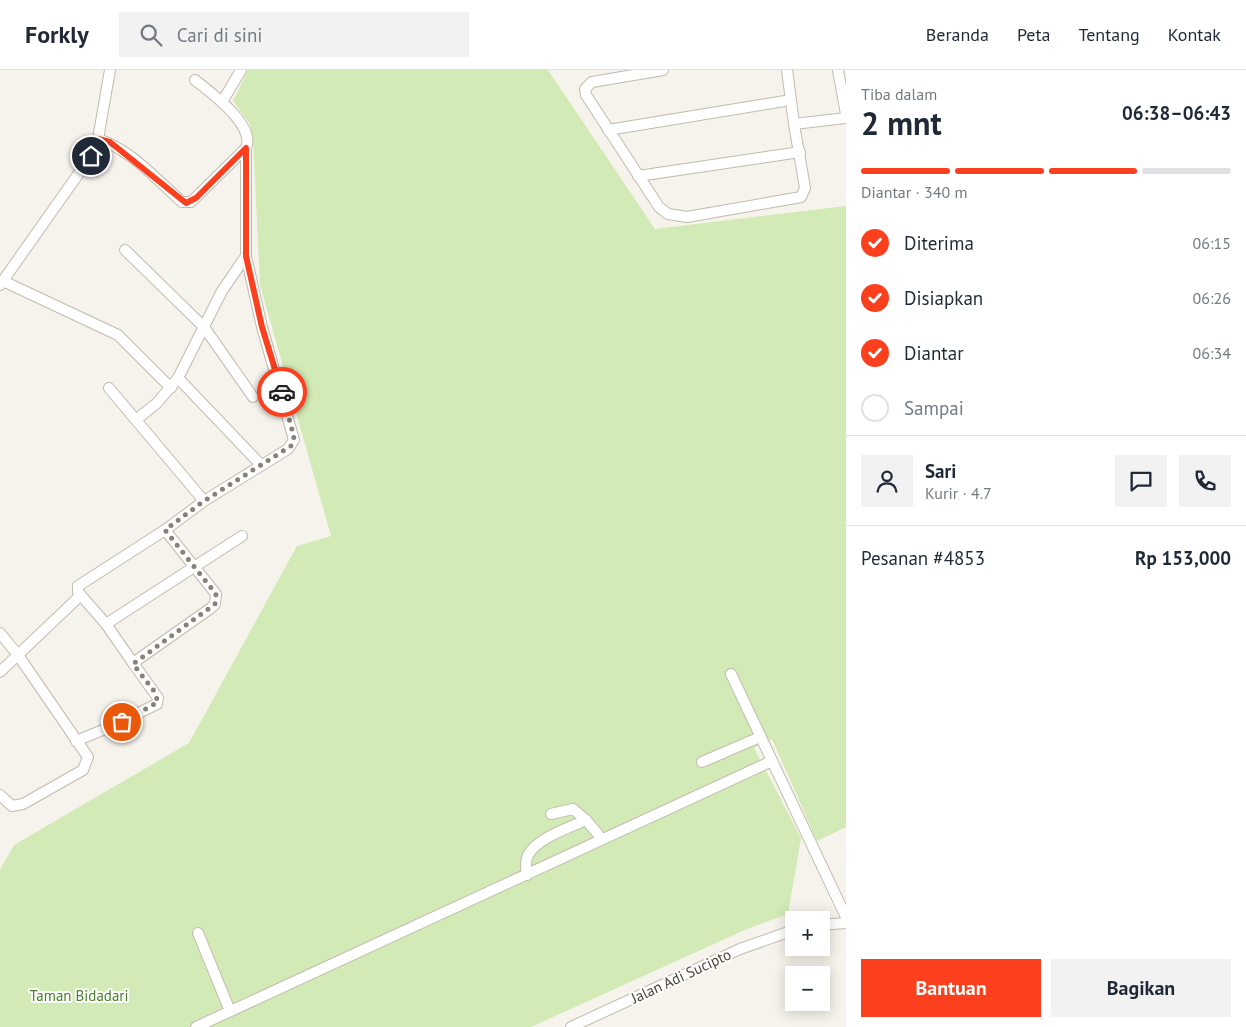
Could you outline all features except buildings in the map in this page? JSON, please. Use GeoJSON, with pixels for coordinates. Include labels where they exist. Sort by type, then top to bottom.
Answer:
{"type":"FeatureCollection","features":[{"type":"Feature","properties":{"kind":"street"},"geometry":{"type":"LineString","coordinates":[[110,70],[98,139],[91,156],[1,283],[118,335],[171,388]]}},
{"type":"Feature","properties":{"kind":"street"},"geometry":{"type":"LineString","coordinates":[[222,102],[241,70]]}},
{"type":"Feature","properties":{"kind":"street"},"geometry":{"type":"LineString","coordinates":[[663,70],[592,82],[585,86],[586,96],[662,211],[674,216],[687,217],[801,197],[805,188],[787,70]]}},
{"type":"Feature","properties":{"kind":"street"},"geometry":{"type":"LineString","coordinates":[[838,70],[846,114]]}},
{"type":"Feature","properties":{"kind":"street"},"geometry":{"type":"LineString","coordinates":[[76,741],[157,704],[158,698],[106,624],[81,595],[78,590],[80,584],[165,530],[204,501],[288,449],[293,444],[294,437],[262,327],[246,256],[246,148],[248,142],[244,130],[222,102],[195,80]]}},
{"type":"Feature","properties":{"kind":"street"},"geometry":{"type":"LineString","coordinates":[[608,130],[791,100]]}},
{"type":"Feature","properties":{"kind":"street"},"geometry":{"type":"LineString","coordinates":[[794,124],[846,118]]}},
{"type":"Feature","properties":{"kind":"street"},"geometry":{"type":"LineString","coordinates":[[98,139],[110,142],[186,203],[196,198],[246,148]]}},
{"type":"Feature","properties":{"kind":"street"},"geometry":{"type":"LineString","coordinates":[[638,176],[800,152]]}},
{"type":"Feature","properties":{"kind":"street"},"geometry":{"type":"LineString","coordinates":[[125,250],[204,327],[253,397]]}},
{"type":"Feature","properties":{"kind":"street"},"geometry":{"type":"LineString","coordinates":[[137,420],[171,388],[178,378],[222,291],[246,256]]}},
{"type":"Feature","properties":{"kind":"street"},"geometry":{"type":"LineString","coordinates":[[178,378],[261,465]]}},
{"type":"Feature","properties":{"kind":"street"},"geometry":{"type":"LineString","coordinates":[[109,388],[204,501]]}},
{"type":"Feature","properties":{"kind":"street"},"geometry":{"type":"LineString","coordinates":[[133,664],[215,604],[216,594],[165,530]]}},
{"type":"Feature","properties":{"kind":"street"},"geometry":{"type":"LineString","coordinates":[[106,624],[242,536]]}},
{"type":"Feature","properties":{"kind":"street"},"geometry":{"type":"LineString","coordinates":[[0,672],[81,595]]}},
{"type":"Feature","properties":{"kind":"street"},"geometry":{"type":"LineString","coordinates":[[0,633],[18,655],[88,757],[83,770],[23,804],[12,806],[0,795]]}},
{"type":"Feature","properties":{"kind":"street"},"geometry":{"type":"LineString","coordinates":[[732,674],[846,917]]}},
{"type":"Feature","properties":{"kind":"street"},"geometry":{"type":"LineString","coordinates":[[702,762],[760,737]]}},
{"type":"Feature","properties":{"kind":"street"},"geometry":{"type":"LineString","coordinates":[[196,1027],[772,761]]}},
{"type":"Feature","properties":{"kind":"street"},"geometry":{"type":"LineString","coordinates":[[552,814],[573,809],[586,820],[602,839]]}},
{"type":"Feature","properties":{"kind":"street"},"geometry":{"type":"LineString","coordinates":[[526,875],[526,860],[530,851],[560,832],[586,820]]}},
{"type":"Feature","properties":{"kind":"street"},"geometry":{"type":"LineString","coordinates":[[830,924],[846,923]]}},
{"type":"Feature","properties":{"kind":"street"},"geometry":{"type":"LineString","coordinates":[[198,933],[230,1010]]}},
{"type":"Feature","properties":{"kind":"street","name":"Jalan Adi Sucipto"},"geometry":{"type":"LineString","coordinates":[[571,1027],[740,949],[785,933]]}},
{"type":"Feature","properties":{"kind":"green space","name":"Taman Bidadari"},"geometry":{"type":"Polygon","coordinates":[[[248,70],[548,70],[655,229],[846,206],[846,827],[817,841],[772,739],[754,748],[801,838],[789,911],[785,911],[785,915],[747,929],[531,1027],[0,1027],[0,870],[14,845],[189,743],[297,546],[331,536],[260,285],[253,139],[250,124],[233,101],[248,70]]]}},
{"type":"Feature","properties":{"kind":"way so far"},"geometry":{"type":"LineString","coordinates":[[122,722],[158,702],[154,691],[133,664],[215,604],[216,594],[165,530],[204,501],[291,446],[294,442],[294,437],[282,392]]}},
{"type":"Feature","properties":{"kind":"route"},"geometry":{"type":"LineString","coordinates":[[91,156],[98,139],[110,142],[182,202],[186,203],[196,198],[246,148],[246,256],[262,327],[282,392]]}}]}
